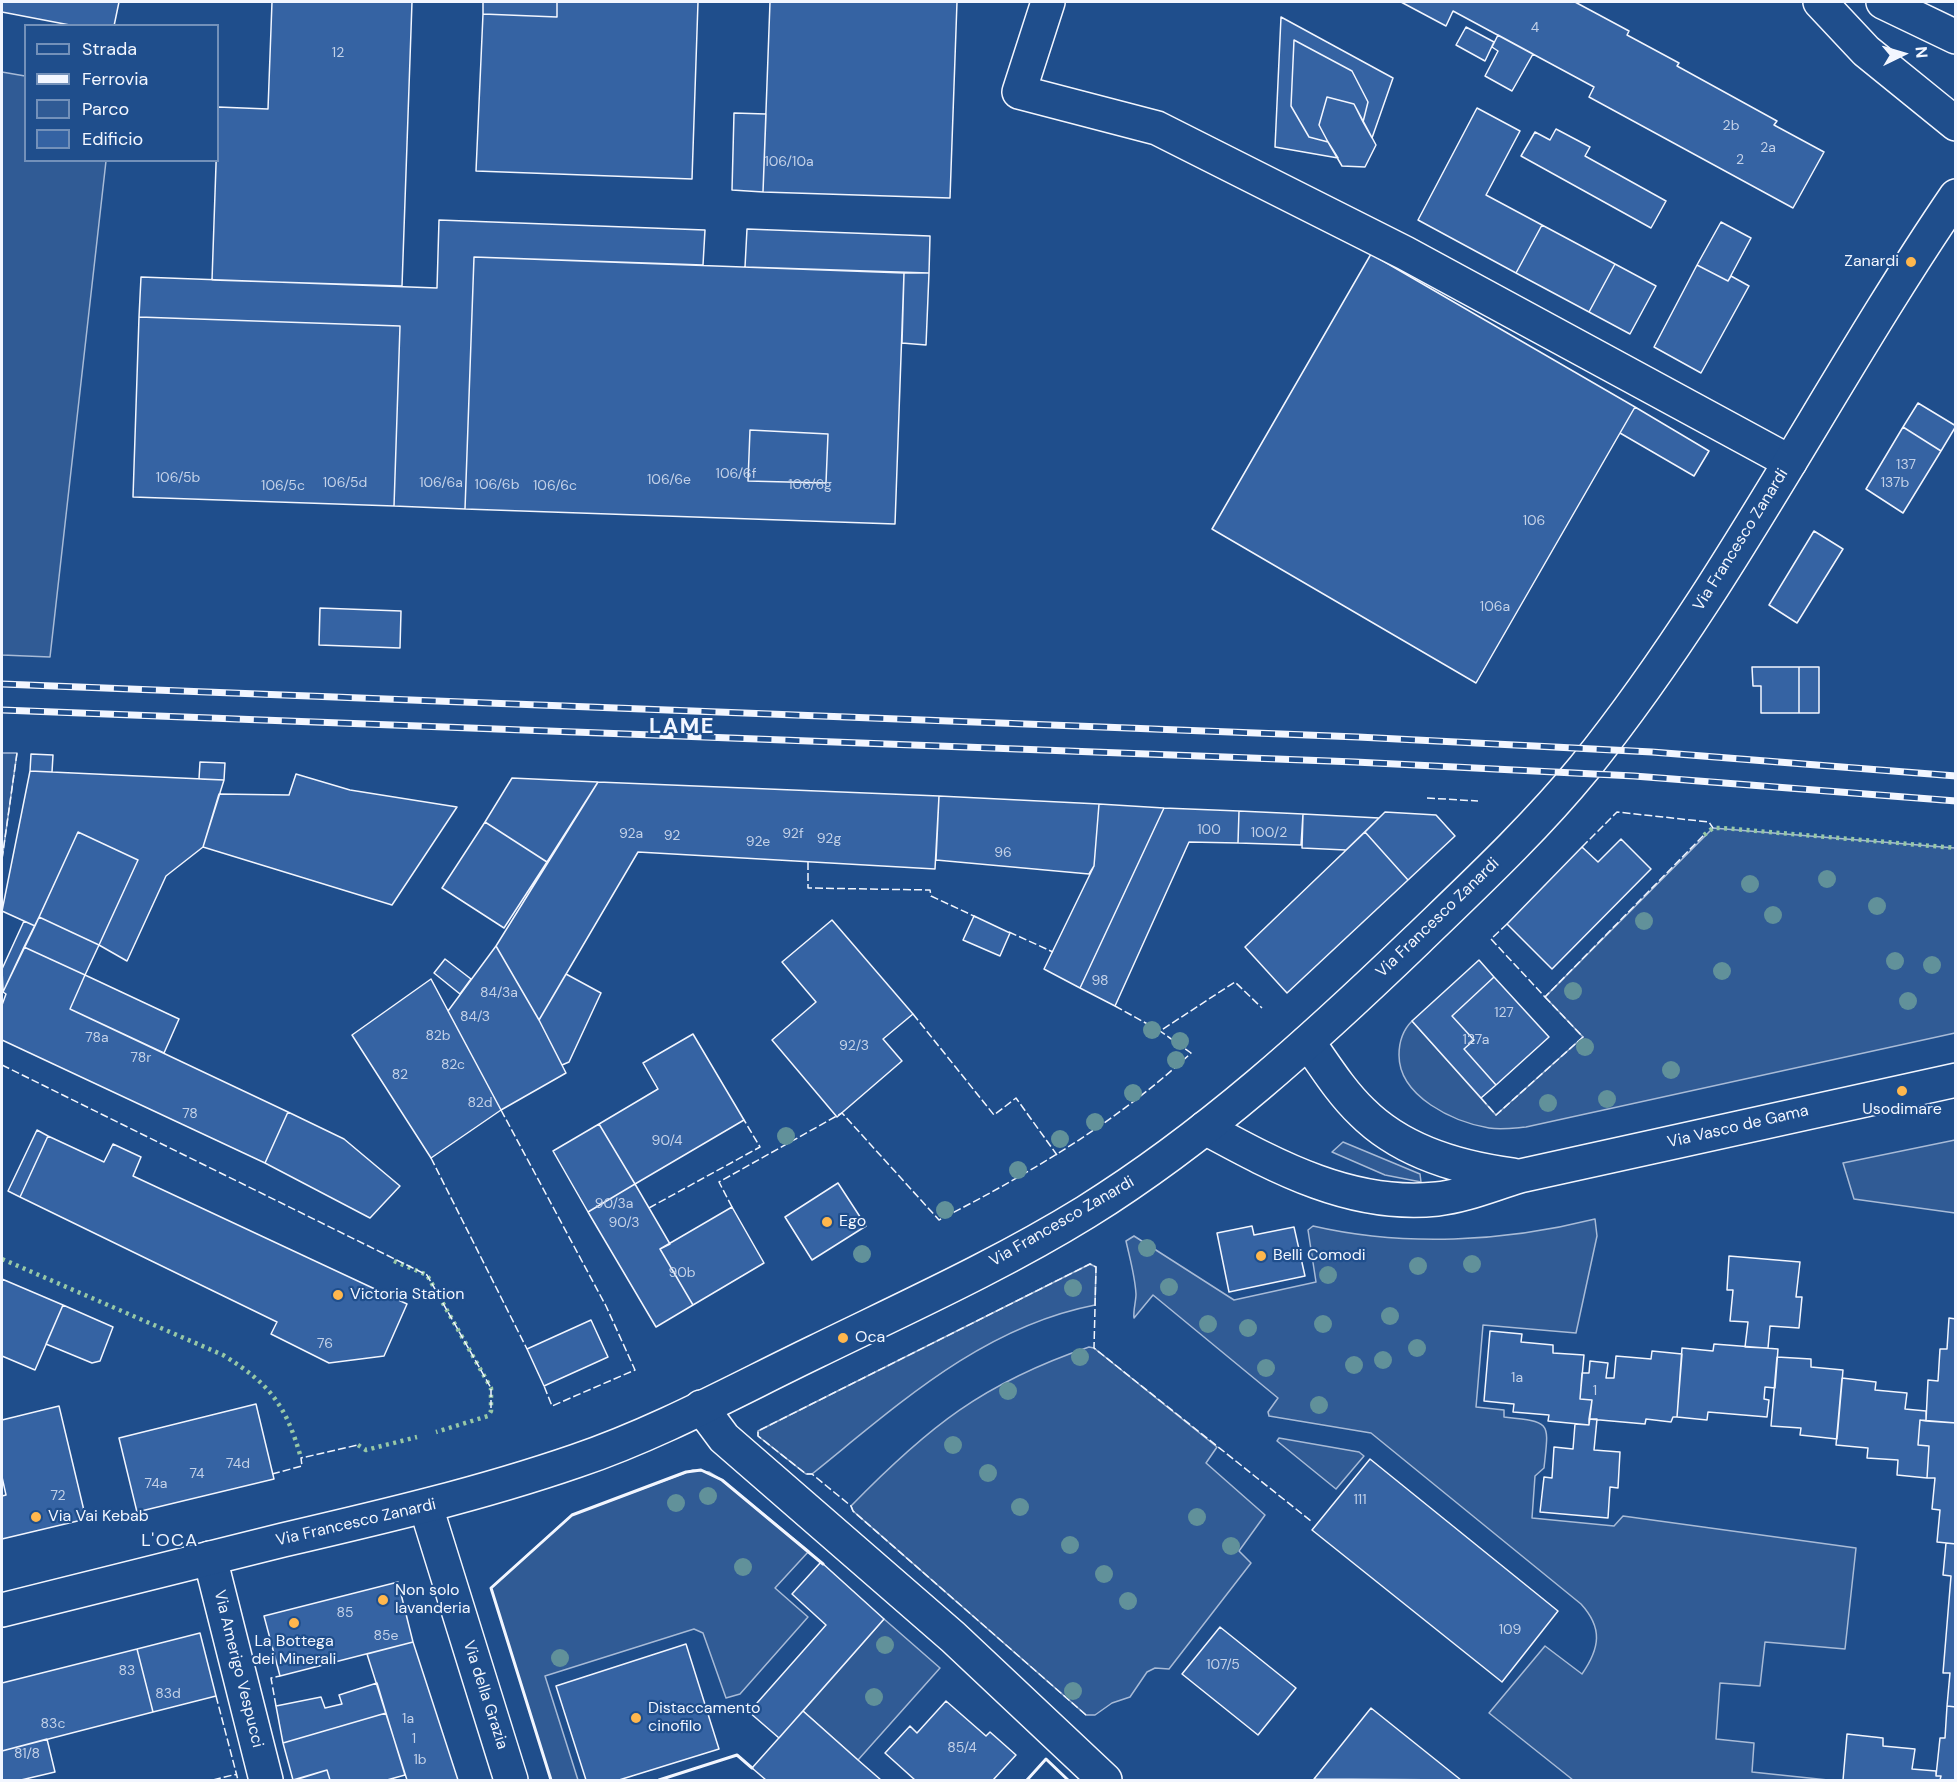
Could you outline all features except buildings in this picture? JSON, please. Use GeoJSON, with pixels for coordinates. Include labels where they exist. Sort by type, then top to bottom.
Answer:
{"type":"FeatureCollection","features":[{"type":"Feature","properties":{"kind":"main road"},"geometry":{"type":"LineString","coordinates":[[1048,2],[1019,93],[1157,128],[1405,253],[1790,462]]}},
{"type":"Feature","properties":{"kind":"main road"},"geometry":{"type":"LineString","coordinates":[[1820,2],[1866,51],[1956,124]]}},
{"type":"Feature","properties":{"kind":"main road"},"geometry":{"type":"LineString","coordinates":[[1883,2],[1956,37]]}},
{"type":"Feature","properties":{"kind":"main road","name":"Via Francesco Zanardi"},"geometry":{"type":"LineString","coordinates":[[2,1610],[426,1507],[521,1480],[600,1453],[701,1407],[1048,1233],[1119,1191],[1205,1128],[1308,1042],[1480,878],[1580,773],[1688,622],[1790,462],[1911,262],[1956,196]]}},
{"type":"Feature","properties":{"kind":"main road","name":"Via Vasco de Gama"},"geometry":{"type":"LineString","coordinates":[[1308,1042],[1361,1112],[1399,1141],[1425,1154],[1466,1167],[1520,1176]]}},
{"type":"Feature","properties":{"kind":"main road","name":"Via Vasco de Gama"},"geometry":{"type":"LineString","coordinates":[[1205,1128],[1296,1174],[1340,1190],[1386,1199],[1439,1199],[1520,1176],[1956,1080]]}},
{"type":"Feature","properties":{"kind":"main road"},"geometry":{"type":"LineString","coordinates":[[701,1407],[724,1438],[961,1645],[1105,1780]]}},
{"type":"Feature","properties":{"kind":"main road","name":"Via della Grazia"},"geometry":{"type":"LineString","coordinates":[[426,1507],[512,1780]]}},
{"type":"Feature","properties":{"kind":"main road","name":"Via Amerigo Vespucci"},"geometry":{"type":"LineString","coordinates":[[210,1558],[266,1780]]}},
{"type":"Feature","properties":{"kind":"green space"},"geometry":{"type":"Polygon","coordinates":[[[2,72],[24,76],[24,162],[106,162],[50,657],[2,655],[2,72]]]}},
{"type":"Feature","properties":{"kind":"green space"},"geometry":{"type":"Polygon","coordinates":[[[2,753],[17,753],[2,859],[2,753]]]}},
{"type":"Feature","properties":{"kind":"green space"},"geometry":{"type":"Polygon","coordinates":[[[1713,828],[1955,848],[1955,1033],[1526,1127],[1499,1129],[1475,1125],[1445,1113],[1418,1095],[1401,1070],[1399,1055],[1402,1037],[1412,1021],[1496,1115],[1583,1037],[1545,997],[1713,828]]]}},
{"type":"Feature","properties":{"kind":"green space"},"geometry":{"type":"Polygon","coordinates":[[[1955,1140],[1955,1213],[1854,1199],[1843,1163],[1955,1140]]]}},
{"type":"Feature","properties":{"kind":"green space"},"geometry":{"type":"Polygon","coordinates":[[[1343,1142],[1420,1174],[1421,1182],[1385,1175],[1332,1152],[1343,1142]]]}},
{"type":"Feature","properties":{"kind":"green space"},"geometry":{"type":"Polygon","coordinates":[[[1595,1219],[1597,1236],[1576,1333],[1483,1325],[1476,1407],[1504,1410],[1504,1417],[1531,1420],[1544,1427],[1547,1441],[1544,1468],[1535,1476],[1532,1518],[1614,1526],[1623,1516],[1856,1548],[1845,1649],[1765,1642],[1760,1686],[1720,1683],[1716,1739],[1754,1743],[1752,1772],[1828,1780],[1573,1780],[1489,1713],[1545,1646],[1582,1674],[1593,1655],[1597,1638],[1593,1621],[1581,1604],[1371,1433],[1269,1416],[1268,1412],[1278,1398],[1153,1295],[1134,1318],[1135,1287],[1126,1241],[1134,1236],[1234,1300],[1316,1282],[1308,1230],[1313,1226],[1383,1237],[1454,1239],[1525,1233],[1595,1219]]]}},
{"type":"Feature","properties":{"kind":"green space"},"geometry":{"type":"Polygon","coordinates":[[[1090,1264],[1096,1267],[1095,1305],[1054,1316],[1015,1331],[979,1350],[910,1396],[812,1474],[806,1474],[758,1436],[758,1431],[1090,1264]]]}},
{"type":"Feature","properties":{"kind":"green space"},"geometry":{"type":"Polygon","coordinates":[[[1089,1347],[1094,1348],[1217,1447],[1206,1463],[1265,1515],[1239,1551],[1251,1563],[1169,1669],[1155,1668],[1147,1672],[1130,1697],[1112,1703],[1095,1715],[1086,1715],[853,1511],[851,1506],[906,1453],[959,1410],[1018,1376],[1089,1347]]]}},
{"type":"Feature","properties":{"kind":"green space"},"geometry":{"type":"Polygon","coordinates":[[[1279,1438],[1359,1452],[1364,1456],[1336,1489],[1277,1441],[1279,1438]]]}},
{"type":"Feature","properties":{"kind":"green space"},"geometry":{"type":"Polygon","coordinates":[[[693,1470],[709,1472],[722,1480],[809,1551],[775,1588],[808,1617],[740,1694],[726,1698],[703,1633],[694,1629],[545,1676],[578,1780],[551,1780],[491,1588],[572,1515],[693,1470]]]}},
{"type":"Feature","properties":{"kind":"green space"},"geometry":{"type":"Polygon","coordinates":[[[884,1619],[940,1668],[858,1760],[803,1711],[884,1619]]]}},
{"type":"Feature","properties":{"kind":"railway"},"geometry":{"type":"LineString","coordinates":[[2,684],[1358,737],[1652,752],[1956,776]]}},
{"type":"Feature","properties":{"kind":"railway"},"geometry":{"type":"LineString","coordinates":[[2,710],[1355,762],[1634,776],[1956,801]]}},
{"type":"Feature","properties":{"kind":"hedge"},"geometry":{"type":"LineString","coordinates":[[1704,835],[1713,828],[1722,828],[1956,848]]}},
{"type":"Feature","properties":{"kind":"hedge"},"geometry":{"type":"LineString","coordinates":[[2,1259],[223,1355],[253,1376],[274,1398],[289,1424],[301,1458]]}},
{"type":"Feature","properties":{"kind":"hedge"},"geometry":{"type":"LineString","coordinates":[[394,1261],[427,1275],[491,1388],[491,1411],[488,1416],[436,1432]]}},
{"type":"Feature","properties":{"kind":"hedge"},"geometry":{"type":"LineString","coordinates":[[358,1445],[366,1450],[417,1437]]}},
{"type":"Feature","properties":{"kind":"fence"},"geometry":{"type":"LineString","coordinates":[[2,859],[17,753]]}},
{"type":"Feature","properties":{"kind":"fence"},"geometry":{"type":"LineString","coordinates":[[1427,798],[1478,801]]}},
{"type":"Feature","properties":{"kind":"fence"},"geometry":{"type":"LineString","coordinates":[[1582,847],[1617,812],[1709,822],[1713,828]]}},
{"type":"Feature","properties":{"kind":"fence"},"geometry":{"type":"LineString","coordinates":[[1507,924],[1491,939],[1545,997],[1704,835]]}},
{"type":"Feature","properties":{"kind":"fence"},"geometry":{"type":"LineString","coordinates":[[808,862],[808,888],[930,890],[931,896],[976,917]]}},
{"type":"Feature","properties":{"kind":"fence"},"geometry":{"type":"LineString","coordinates":[[1009,932],[1053,952]]}},
{"type":"Feature","properties":{"kind":"fence"},"geometry":{"type":"LineString","coordinates":[[1115,1006],[1160,1031],[1235,982],[1262,1008]]}},
{"type":"Feature","properties":{"kind":"fence"},"geometry":{"type":"LineString","coordinates":[[1481,1098],[1496,1115],[1583,1037],[1545,997]]}},
{"type":"Feature","properties":{"kind":"fence"},"geometry":{"type":"LineString","coordinates":[[913,1014],[994,1115],[1016,1098],[1057,1155]]}},
{"type":"Feature","properties":{"kind":"fence"},"geometry":{"type":"LineString","coordinates":[[732,1207],[719,1182],[842,1113],[939,1220],[1071,1145],[1133,1102],[1191,1053],[1160,1031]]}},
{"type":"Feature","properties":{"kind":"fence"},"geometry":{"type":"LineString","coordinates":[[2,1065],[427,1275],[491,1388],[491,1411]]}},
{"type":"Feature","properties":{"kind":"fence"},"geometry":{"type":"LineString","coordinates":[[501,1110],[606,1306],[635,1370],[552,1406],[544,1386]]}},
{"type":"Feature","properties":{"kind":"fence"},"geometry":{"type":"LineString","coordinates":[[649,1208],[760,1147],[744,1120]]}},
{"type":"Feature","properties":{"kind":"fence"},"geometry":{"type":"LineString","coordinates":[[431,1158],[527,1349]]}},
{"type":"Feature","properties":{"kind":"fence"},"geometry":{"type":"LineString","coordinates":[[1086,1715],[853,1511],[851,1506],[812,1474],[806,1474],[758,1436],[758,1431],[1090,1264],[1096,1267],[1094,1348],[1311,1521]]}},
{"type":"Feature","properties":{"kind":"fence"},"geometry":{"type":"LineString","coordinates":[[272,1474],[302,1466],[301,1458],[358,1445]]}},
{"type":"Feature","properties":{"kind":"fence"},"geometry":{"type":"LineString","coordinates":[[276,1706],[271,1678],[280,1676]]}},
{"type":"Feature","properties":{"kind":"fence"},"geometry":{"type":"LineString","coordinates":[[216,1696],[238,1780]]}},
{"type":"Feature","properties":{"kind":"fence"},"geometry":{"type":"LineString","coordinates":[[213,1780],[237,1774]]}},
{"type":"Feature","properties":{"kind":"wall"},"geometry":{"type":"LineString","coordinates":[[551,1780],[491,1588],[572,1515],[686,1472],[701,1470],[722,1480],[823,1564]]}},
{"type":"Feature","properties":{"kind":"wall"},"geometry":{"type":"LineString","coordinates":[[659,1780],[737,1755],[752,1768]]}},
{"type":"Feature","properties":{"kind":"wall"},"geometry":{"type":"LineString","coordinates":[[1027,1780],[1046,1759],[1068,1780]]}},
{"type":"Feature","properties":{"kind":"place","name":"Zanardi"},"geometry":{"type":"Point","coordinates":[1911,262]}},
{"type":"Feature","properties":{"kind":"place","name":"Usodimare"},"geometry":{"type":"Point","coordinates":[1902,1091]}},
{"type":"Feature","properties":{"kind":"place","name":"Ego"},"geometry":{"type":"Point","coordinates":[827,1222]}},
{"type":"Feature","properties":{"kind":"place","name":"Belli Comodi"},"geometry":{"type":"Point","coordinates":[1261,1256]}},
{"type":"Feature","properties":{"kind":"place","name":"Victoria Station"},"geometry":{"type":"Point","coordinates":[338,1295]}},
{"type":"Feature","properties":{"kind":"place","name":"Oca"},"geometry":{"type":"Point","coordinates":[843,1338]}},
{"type":"Feature","properties":{"kind":"place","name":"Via Vai Kebab"},"geometry":{"type":"Point","coordinates":[36,1517]}},
{"type":"Feature","properties":{"kind":"place","name":"Non solo lavanderia"},"geometry":{"type":"Point","coordinates":[383,1600]}},
{"type":"Feature","properties":{"kind":"place","name":"La Bottega dei Minerali"},"geometry":{"type":"Point","coordinates":[294,1623]}},
{"type":"Feature","properties":{"kind":"place","name":"Distaccamento cinofilo"},"geometry":{"type":"Point","coordinates":[636,1718]}},
{"type":"Feature","properties":{"kind":"district","name":"LAME"},"geometry":{"type":"Point","coordinates":[682,727]}},
{"type":"Feature","properties":{"kind":"district","name":"L'OCA"},"geometry":{"type":"Point","coordinates":[170,1541]}}]}
